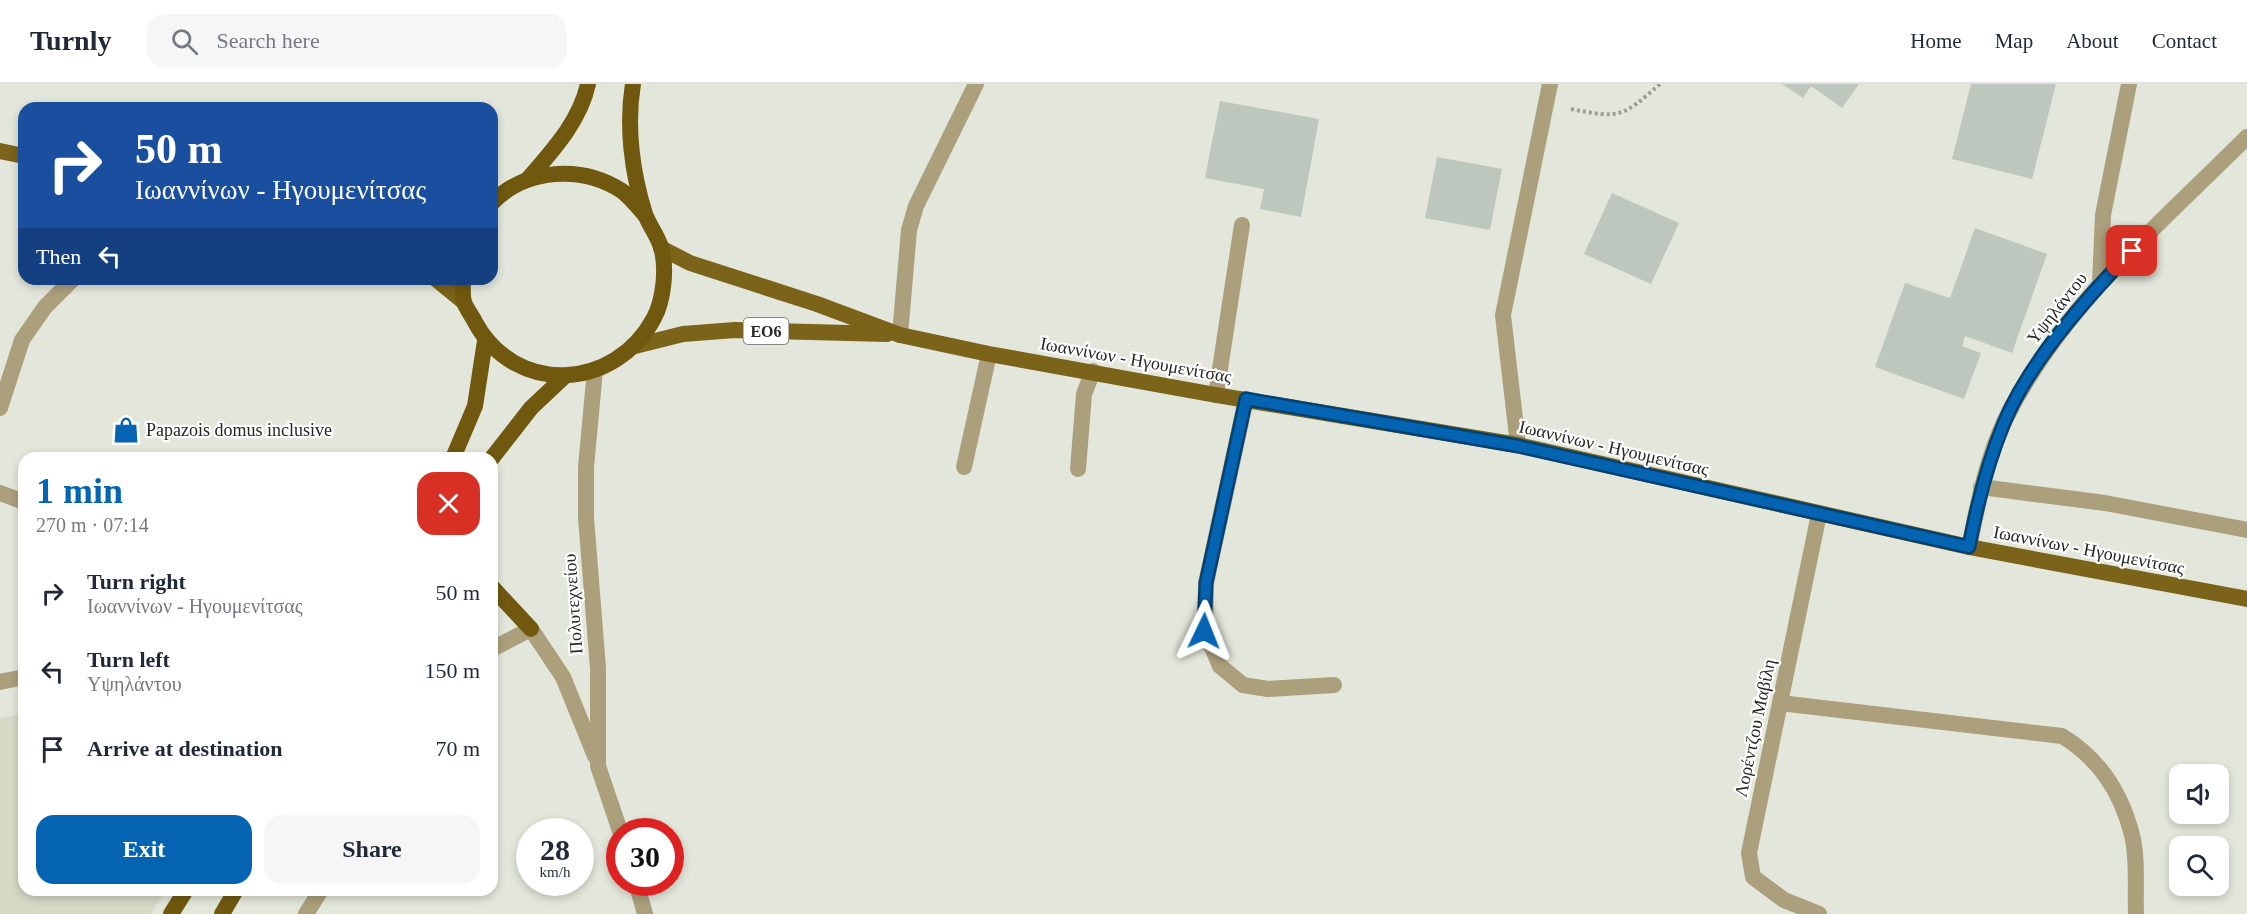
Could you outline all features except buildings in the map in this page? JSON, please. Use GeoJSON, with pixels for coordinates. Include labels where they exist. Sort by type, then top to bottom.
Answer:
{"type":"FeatureCollection","features":[{"type":"Feature","properties":{"kind":"highway"},"geometry":{"type":"LineString","coordinates":[[528,178],[564,138],[586,95],[588,84]]}},
{"type":"Feature","properties":{"kind":"highway"},"geometry":{"type":"LineString","coordinates":[[633,84],[630,103],[632,159],[645,215]]}},
{"type":"Feature","properties":{"kind":"highway","name":"ΕΟ6"},"geometry":{"type":"LineString","coordinates":[[463,285],[464,302],[485,340],[508,360],[535,372],[565,376],[595,370],[616,360],[635,346],[655,316],[664,282],[661,248],[645,215],[623,192],[593,177],[561,172],[528,178],[498,197]]}},
{"type":"Feature","properties":{"kind":"highway"},"geometry":{"type":"LineString","coordinates":[[456,452],[475,406],[485,340]]}},
{"type":"Feature","properties":{"kind":"highway"},"geometry":{"type":"LineString","coordinates":[[497,452],[531,408],[565,376]]}},
{"type":"Feature","properties":{"kind":"highway"},"geometry":{"type":"LineString","coordinates":[[498,593],[531,628]]}},
{"type":"Feature","properties":{"kind":"highway"},"geometry":{"type":"LineString","coordinates":[[171,914],[182,896]]}},
{"type":"Feature","properties":{"kind":"highway"},"geometry":{"type":"LineString","coordinates":[[222,914],[232,896]]}},
{"type":"Feature","properties":{"kind":"main road"},"geometry":{"type":"LineString","coordinates":[[0,151],[18,155]]}},
{"type":"Feature","properties":{"kind":"main road","name":"Ιωαννίνων - Ηγουμενίτσας"},"geometry":{"type":"LineString","coordinates":[[661,248],[690,263],[817,304],[900,334],[989,354],[1093,370],[1216,395],[1518,446],[1969,547],[2247,599]]}},
{"type":"Feature","properties":{"kind":"main road","name":"ΕΟ6"},"geometry":{"type":"LineString","coordinates":[[443,285],[464,302]]}},
{"type":"Feature","properties":{"kind":"main road","name":"Ιωαννίνων - Ηγουμενίτσας"},"geometry":{"type":"LineString","coordinates":[[635,346],[683,334],[735,330],[900,334]]}},
{"type":"Feature","properties":{"kind":"street"},"geometry":{"type":"LineString","coordinates":[[900,334],[908,240],[916,206],[976,84]]}},
{"type":"Feature","properties":{"kind":"street"},"geometry":{"type":"LineString","coordinates":[[1518,446],[1503,315],[1550,84]]}},
{"type":"Feature","properties":{"kind":"street"},"geometry":{"type":"LineString","coordinates":[[2100,284],[2103,215],[2129,84]]}},
{"type":"Feature","properties":{"kind":"street","name":"Υψηλάντου"},"geometry":{"type":"LineString","coordinates":[[1969,547],[1981,487],[2005,421],[2037,365],[2100,284],[2247,137]]}},
{"type":"Feature","properties":{"kind":"street"},"geometry":{"type":"LineString","coordinates":[[1216,395],[1242,225]]}},
{"type":"Feature","properties":{"kind":"street"},"geometry":{"type":"LineString","coordinates":[[0,408],[22,340],[45,307],[67,285]]}},
{"type":"Feature","properties":{"kind":"street"},"geometry":{"type":"LineString","coordinates":[[964,467],[989,354]]}},
{"type":"Feature","properties":{"kind":"street","name":"Πολυτεχνείου"},"geometry":{"type":"LineString","coordinates":[[595,370],[586,467],[586,518],[598,669],[598,765],[616,818]]}},
{"type":"Feature","properties":{"kind":"street"},"geometry":{"type":"LineString","coordinates":[[1078,470],[1084,394],[1093,370]]}},
{"type":"Feature","properties":{"kind":"street"},"geometry":{"type":"LineString","coordinates":[[1246,399],[1206,583],[1204,631],[1220,666],[1243,685],[1268,689],[1334,685]]}},
{"type":"Feature","properties":{"kind":"street"},"geometry":{"type":"LineString","coordinates":[[1981,487],[2105,503],[2247,530]]}},
{"type":"Feature","properties":{"kind":"street"},"geometry":{"type":"LineString","coordinates":[[0,493],[18,500]]}},
{"type":"Feature","properties":{"kind":"street","name":"Λορέντζου Μαβίλη"},"geometry":{"type":"LineString","coordinates":[[1819,514],[1749,853],[1754,877],[1784,900],[1819,914]]}},
{"type":"Feature","properties":{"kind":"street"},"geometry":{"type":"LineString","coordinates":[[498,646],[531,628],[563,677],[598,765]]}},
{"type":"Feature","properties":{"kind":"street"},"geometry":{"type":"LineString","coordinates":[[0,682],[18,678]]}},
{"type":"Feature","properties":{"kind":"street"},"geometry":{"type":"LineString","coordinates":[[1780,703],[2062,736],[2079,746],[2104,771],[2132,837],[2136,914]]}},
{"type":"Feature","properties":{"kind":"street"},"geometry":{"type":"LineString","coordinates":[[306,914],[317,896]]}},
{"type":"Feature","properties":{"kind":"street"},"geometry":{"type":"LineString","coordinates":[[640,896],[645,914]]}},
{"type":"Feature","properties":{"kind":"path"},"geometry":{"type":"LineString","coordinates":[[1543,121],[1569,108],[1615,115],[1629,111],[1660,84]]}},
{"type":"Feature","properties":{"kind":"shaded area"},"geometry":{"type":"Polygon","coordinates":[[[18,714],[18,896],[162,896],[151,914],[0,914],[0,718],[18,714]]]}},
{"type":"Feature","properties":{"kind":"place","name":"Papazois domus inclusive"},"geometry":{"type":"Point","coordinates":[126,430]}},
{"type":"Feature","properties":{"kind":"route"},"geometry":{"type":"LineString","coordinates":[[1204,631],[1206,583],[1246,399],[1518,446],[1969,547],[1981,487],[2005,421],[2037,365],[2100,284],[2132,251]]}}]}
